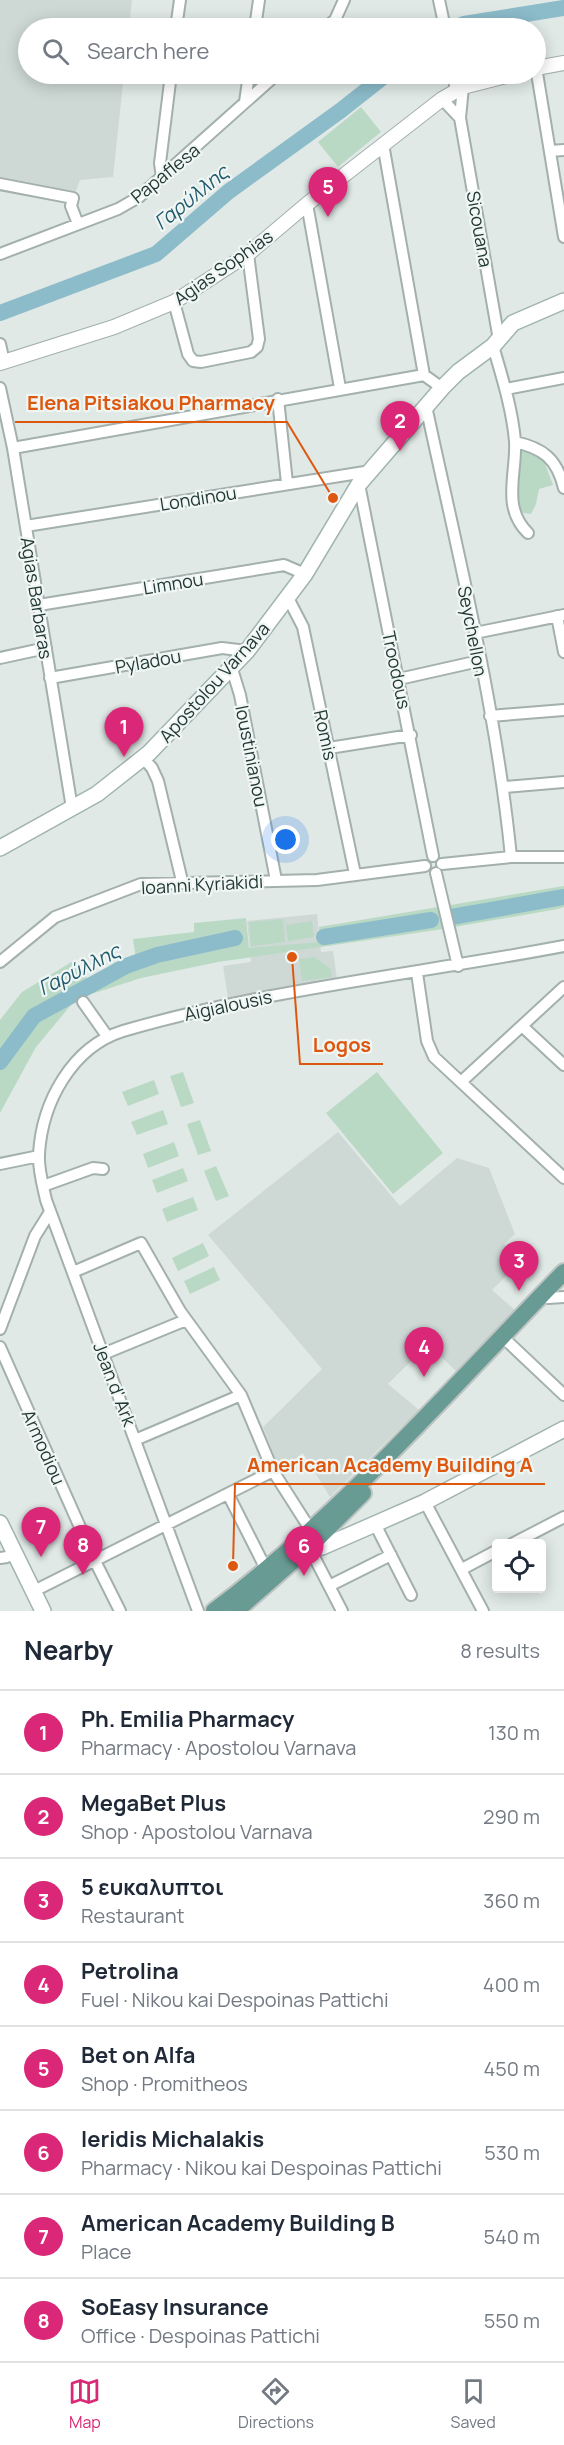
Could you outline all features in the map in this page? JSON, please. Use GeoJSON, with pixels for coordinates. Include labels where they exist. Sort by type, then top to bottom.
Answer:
{"type":"FeatureCollection","features":[{"type":"Feature","properties":{"kind":"main road","name":"Apostolou Varnava"},"geometry":{"type":"LineString","coordinates":[[1,843],[97,794],[143,758],[247,651],[305,574],[360,484],[442,388],[458,372],[496,343],[513,323],[564,301]]}},
{"type":"Feature","properties":{"kind":"main road"},"geometry":{"type":"LineString","coordinates":[[236,1611],[309,1547],[508,1342],[556,1297],[563,1279]]}},
{"type":"Feature","properties":{"kind":"main road"},"geometry":{"type":"LineString","coordinates":[[214,1611],[267,1571],[403,1440],[563,1279]]}},
{"type":"Feature","properties":{"kind":"main road"},"geometry":{"type":"LineString","coordinates":[[281,1557],[299,1547],[322,1547],[425,1502],[564,1429]]}},
{"type":"Feature","properties":{"kind":"main road"},"geometry":{"type":"LineString","coordinates":[[0,1522],[43,1611]]}},
{"type":"Feature","properties":{"kind":"main road"},"geometry":{"type":"LineString","coordinates":[[0,1540],[4,1558],[31,1611]]}},
{"type":"Feature","properties":{"kind":"street"},"geometry":{"type":"LineString","coordinates":[[177,18],[180,0]]}},
{"type":"Feature","properties":{"kind":"street"},"geometry":{"type":"LineString","coordinates":[[256,18],[259,0]]}},
{"type":"Feature","properties":{"kind":"street"},"geometry":{"type":"LineString","coordinates":[[336,18],[344,0]]}},
{"type":"Feature","properties":{"kind":"street"},"geometry":{"type":"LineString","coordinates":[[439,0],[443,18]]}},
{"type":"Feature","properties":{"kind":"street"},"geometry":{"type":"LineString","coordinates":[[546,66],[564,63]]}},
{"type":"Feature","properties":{"kind":"street"},"geometry":{"type":"LineString","coordinates":[[162,178],[160,163],[170,84]]}},
{"type":"Feature","properties":{"kind":"street"},"geometry":{"type":"LineString","coordinates":[[245,102],[248,84]]}},
{"type":"Feature","properties":{"kind":"street","name":"Papaflesa"},"geometry":{"type":"LineString","coordinates":[[0,254],[118,209],[139,197],[265,84]]}},
{"type":"Feature","properties":{"kind":"street","name":"Sicouana"},"geometry":{"type":"LineString","coordinates":[[458,84],[460,89],[460,118],[496,343],[515,442],[512,468],[512,508],[518,524],[528,533]]}},
{"type":"Feature","properties":{"kind":"street","name":"Agias Sophias"},"geometry":{"type":"LineString","coordinates":[[2,363],[114,327],[174,302],[248,254],[307,204],[442,99],[460,89],[478,84]]}},
{"type":"Feature","properties":{"kind":"street"},"geometry":{"type":"LineString","coordinates":[[539,84],[564,237]]}},
{"type":"Feature","properties":{"kind":"street"},"geometry":{"type":"LineString","coordinates":[[442,99],[460,118]]}},
{"type":"Feature","properties":{"kind":"street"},"geometry":{"type":"LineString","coordinates":[[383,144],[424,375],[442,388]]}},
{"type":"Feature","properties":{"kind":"street"},"geometry":{"type":"LineString","coordinates":[[550,151],[564,150]]}},
{"type":"Feature","properties":{"kind":"street"},"geometry":{"type":"LineString","coordinates":[[0,184],[73,198],[71,206],[78,224]]}},
{"type":"Feature","properties":{"kind":"street"},"geometry":{"type":"LineString","coordinates":[[307,204],[340,388]]}},
{"type":"Feature","properties":{"kind":"street"},"geometry":{"type":"LineString","coordinates":[[174,302],[188,354],[193,361],[201,362],[251,352],[258,347],[259,339],[248,254]]}},
{"type":"Feature","properties":{"kind":"street"},"geometry":{"type":"LineString","coordinates":[[0,344],[2,363]]}},
{"type":"Feature","properties":{"kind":"street"},"geometry":{"type":"LineString","coordinates":[[13,448],[278,399],[424,375]]}},
{"type":"Feature","properties":{"kind":"street"},"geometry":{"type":"LineString","coordinates":[[506,389],[564,378]]}},
{"type":"Feature","properties":{"kind":"street","name":"Agias Barbaras"},"geometry":{"type":"LineString","coordinates":[[0,388],[13,448],[72,808]]}},
{"type":"Feature","properties":{"kind":"street"},"geometry":{"type":"LineString","coordinates":[[278,399],[287,483]]}},
{"type":"Feature","properties":{"kind":"street","name":"Seychellon"},"geometry":{"type":"LineString","coordinates":[[426,406],[475,633],[504,787],[511,857]]}},
{"type":"Feature","properties":{"kind":"street"},"geometry":{"type":"LineString","coordinates":[[515,442],[535,447],[552,459],[560,472],[564,488]]}},
{"type":"Feature","properties":{"kind":"street","name":"Londinou"},"geometry":{"type":"LineString","coordinates":[[26,526],[371,471]]}},
{"type":"Feature","properties":{"kind":"street","name":"Troodous"},"geometry":{"type":"LineString","coordinates":[[360,484],[433,856]]}},
{"type":"Feature","properties":{"kind":"street","name":"Limnou"},"geometry":{"type":"LineString","coordinates":[[39,605],[284,565],[305,574]]}},
{"type":"Feature","properties":{"kind":"street","name":"Romis"},"geometry":{"type":"LineString","coordinates":[[288,598],[303,627],[355,874]]}},
{"type":"Feature","properties":{"kind":"street"},"geometry":{"type":"LineString","coordinates":[[475,633],[561,615],[564,652]]}},
{"type":"Feature","properties":{"kind":"street"},"geometry":{"type":"LineString","coordinates":[[0,658],[46,648]]}},
{"type":"Feature","properties":{"kind":"street","name":"Pyladou"},"geometry":{"type":"LineString","coordinates":[[50,678],[222,648],[247,651]]}},
{"type":"Feature","properties":{"kind":"street"},"geometry":{"type":"LineString","coordinates":[[399,679],[479,661]]}},
{"type":"Feature","properties":{"kind":"street","name":"Ioustinianou"},"geometry":{"type":"LineString","coordinates":[[232,669],[240,695],[276,880]]}},
{"type":"Feature","properties":{"kind":"street"},"geometry":{"type":"LineString","coordinates":[[490,716],[564,710]]}},
{"type":"Feature","properties":{"kind":"street"},"geometry":{"type":"LineString","coordinates":[[329,748],[411,735]]}},
{"type":"Feature","properties":{"kind":"street"},"geometry":{"type":"LineString","coordinates":[[143,758],[152,768],[158,781],[182,881]]}},
{"type":"Feature","properties":{"kind":"street"},"geometry":{"type":"LineString","coordinates":[[504,787],[564,782]]}},
{"type":"Feature","properties":{"kind":"street"},"geometry":{"type":"LineString","coordinates":[[458,966],[443,901],[439,868],[440,859],[433,856],[426,861],[425,866],[430,873],[439,868],[511,857],[564,857]]}},
{"type":"Feature","properties":{"kind":"street","name":"Ioanni Kyriakidi"},"geometry":{"type":"LineString","coordinates":[[0,962],[55,917],[141,884],[182,881],[317,880],[425,866]]}},
{"type":"Feature","properties":{"kind":"street","name":"Aigialousis"},"geometry":{"type":"LineString","coordinates":[[39,1156],[49,1105],[76,1060],[107,1036],[187,1012],[231,1003],[458,966],[564,946]]}},
{"type":"Feature","properties":{"kind":"street"},"geometry":{"type":"LineString","coordinates":[[417,973],[427,1041],[434,1057],[564,1178]]}},
{"type":"Feature","properties":{"kind":"street"},"geometry":{"type":"LineString","coordinates":[[462,1081],[564,987]]}},
{"type":"Feature","properties":{"kind":"street"},"geometry":{"type":"LineString","coordinates":[[83,1002],[107,1036]]}},
{"type":"Feature","properties":{"kind":"street"},"geometry":{"type":"LineString","coordinates":[[522,1026],[564,1065]]}},
{"type":"Feature","properties":{"kind":"street"},"geometry":{"type":"LineString","coordinates":[[0,1164],[39,1156]]}},
{"type":"Feature","properties":{"kind":"street","name":"Jean d' Ark"},"geometry":{"type":"LineString","coordinates":[[39,1156],[43,1186],[50,1212],[198,1611]]}},
{"type":"Feature","properties":{"kind":"street"},"geometry":{"type":"LineString","coordinates":[[43,1186],[93,1168],[103,1169]]}},
{"type":"Feature","properties":{"kind":"street"},"geometry":{"type":"LineString","coordinates":[[0,1329],[35,1236],[50,1212]]}},
{"type":"Feature","properties":{"kind":"street"},"geometry":{"type":"LineString","coordinates":[[73,1272],[141,1243],[186,1320],[241,1395],[273,1471],[310,1529]]}},
{"type":"Feature","properties":{"kind":"street"},"geometry":{"type":"LineString","coordinates":[[103,1354],[186,1320]]}},
{"type":"Feature","properties":{"kind":"street"},"geometry":{"type":"LineString","coordinates":[[508,1342],[564,1395]]}},
{"type":"Feature","properties":{"kind":"street","name":"Armodiou"},"geometry":{"type":"LineString","coordinates":[[0,1347],[95,1561],[120,1611]]}},
{"type":"Feature","properties":{"kind":"street"},"geometry":{"type":"LineString","coordinates":[[135,1440],[241,1395]]}},
{"type":"Feature","properties":{"kind":"street"},"geometry":{"type":"LineString","coordinates":[[34,1591],[273,1471]]}},
{"type":"Feature","properties":{"kind":"street"},"geometry":{"type":"LineString","coordinates":[[228,1494],[267,1571]]}},
{"type":"Feature","properties":{"kind":"street"},"geometry":{"type":"LineString","coordinates":[[425,1502],[483,1611]]}},
{"type":"Feature","properties":{"kind":"street"},"geometry":{"type":"LineString","coordinates":[[522,1539],[564,1517]]}},
{"type":"Feature","properties":{"kind":"street"},"geometry":{"type":"LineString","coordinates":[[375,1524],[411,1595]]}},
{"type":"Feature","properties":{"kind":"street"},"geometry":{"type":"LineString","coordinates":[[309,1547],[342,1611]]}},
{"type":"Feature","properties":{"kind":"street"},"geometry":{"type":"LineString","coordinates":[[462,1569],[492,1553]]}},
{"type":"Feature","properties":{"kind":"street"},"geometry":{"type":"LineString","coordinates":[[329,1586],[391,1555]]}},
{"type":"Feature","properties":{"kind":"shaded area"},"geometry":{"type":"Polygon","coordinates":[[[0,0],[132,0],[130,18],[18,18],[18,84],[123,84],[113,177],[80,180],[74,196],[0,179],[0,0]]]}},
{"type":"Feature","properties":{"kind":"shaded area"},"geometry":{"type":"Polygon","coordinates":[[[317,914],[321,952],[333,951],[337,979],[228,998],[223,966],[251,962],[247,921],[317,914]]]}},
{"type":"Feature","properties":{"kind":"shaded area"},"geometry":{"type":"Polygon","coordinates":[[[338,1132],[400,1206],[457,1158],[489,1168],[515,1234],[504,1244],[522,1260],[492,1290],[516,1311],[457,1372],[428,1344],[388,1384],[419,1410],[330,1497],[303,1453],[280,1471],[263,1427],[322,1369],[208,1235],[338,1132]]]}},
{"type":"Feature","properties":{"kind":"green space"},"geometry":{"type":"Polygon","coordinates":[[[361,107],[381,132],[338,167],[318,142],[361,107]]]}},
{"type":"Feature","properties":{"kind":"green space"},"geometry":{"type":"Polygon","coordinates":[[[527,448],[542,456],[553,485],[539,489],[531,514],[523,513],[517,506],[517,454],[527,448]]]}},
{"type":"Feature","properties":{"kind":"green space"},"geometry":{"type":"Polygon","coordinates":[[[564,886],[564,907],[558,909],[443,929],[218,962],[141,978],[76,999],[36,1047],[0,1113],[0,1020],[22,992],[75,960],[89,981],[115,962],[136,959],[133,939],[194,932],[194,923],[246,918],[249,948],[320,942],[319,927],[564,886]]]}},
{"type":"Feature","properties":{"kind":"green space"},"geometry":{"type":"Polygon","coordinates":[[[283,919],[285,942],[251,946],[249,922],[283,919]]]}},
{"type":"Feature","properties":{"kind":"green space"},"geometry":{"type":"Polygon","coordinates":[[[312,921],[314,937],[288,941],[286,925],[312,921]]]}},
{"type":"Feature","properties":{"kind":"green space"},"geometry":{"type":"Polygon","coordinates":[[[314,957],[331,969],[332,977],[302,981],[299,959],[314,957]]]}},
{"type":"Feature","properties":{"kind":"green space"},"geometry":{"type":"Polygon","coordinates":[[[183,1072],[194,1103],[181,1107],[170,1076],[183,1072]]]}},
{"type":"Feature","properties":{"kind":"green space"},"geometry":{"type":"Polygon","coordinates":[[[377,1072],[443,1153],[393,1194],[326,1113],[377,1072]]]}},
{"type":"Feature","properties":{"kind":"green space"},"geometry":{"type":"Polygon","coordinates":[[[154,1080],[159,1094],[128,1106],[122,1092],[154,1080]]]}},
{"type":"Feature","properties":{"kind":"green space"},"geometry":{"type":"Polygon","coordinates":[[[163,1110],[168,1124],[137,1135],[131,1122],[163,1110]]]}},
{"type":"Feature","properties":{"kind":"green space"},"geometry":{"type":"Polygon","coordinates":[[[200,1120],[211,1151],[198,1155],[187,1124],[200,1120]]]}},
{"type":"Feature","properties":{"kind":"green space"},"geometry":{"type":"Polygon","coordinates":[[[174,1142],[179,1156],[148,1168],[143,1154],[174,1142]]]}},
{"type":"Feature","properties":{"kind":"green space"},"geometry":{"type":"Polygon","coordinates":[[[216,1166],[229,1196],[216,1201],[204,1171],[216,1166]]]}},
{"type":"Feature","properties":{"kind":"green space"},"geometry":{"type":"Polygon","coordinates":[[[183,1168],[188,1181],[157,1193],[152,1180],[183,1168]]]}},
{"type":"Feature","properties":{"kind":"green space"},"geometry":{"type":"Polygon","coordinates":[[[193,1197],[198,1210],[167,1222],[162,1209],[193,1197]]]}},
{"type":"Feature","properties":{"kind":"green space"},"geometry":{"type":"Polygon","coordinates":[[[203,1243],[209,1256],[178,1271],[172,1258],[203,1243]]]}},
{"type":"Feature","properties":{"kind":"green space"},"geometry":{"type":"Polygon","coordinates":[[[214,1267],[220,1280],[190,1294],[184,1281],[214,1267]]]}},
{"type":"Feature","properties":{"kind":"waterway","name":"Γαρύλλης"},"geometry":{"type":"LineString","coordinates":[[502,18],[564,8]]}},
{"type":"Feature","properties":{"kind":"waterway","name":"Γαρύλλης"},"geometry":{"type":"LineString","coordinates":[[0,313],[156,254],[228,192],[374,84]]}},
{"type":"Feature","properties":{"kind":"waterway","name":"Γαρύλλης"},"geometry":{"type":"LineString","coordinates":[[451,917],[564,897]]}},
{"type":"Feature","properties":{"kind":"waterway","name":"Γαρύλλης"},"geometry":{"type":"LineString","coordinates":[[324,937],[431,920]]}},
{"type":"Feature","properties":{"kind":"waterway","name":"Γαρύλλης"},"geometry":{"type":"LineString","coordinates":[[0,1062],[34,1016],[126,966],[157,955],[235,938]]}},
{"type":"Feature","properties":{"kind":"place","name":"Bet on Alfa"},"geometry":{"type":"Point","coordinates":[328,217]}},
{"type":"Feature","properties":{"kind":"place","name":"MegaBet Plus"},"geometry":{"type":"Point","coordinates":[400,451]}},
{"type":"Feature","properties":{"kind":"place","name":"Elena Pitsiakou Pharmacy"},"geometry":{"type":"Point","coordinates":[333,498]}},
{"type":"Feature","properties":{"kind":"place","name":"Ph. Emilia Pharmacy"},"geometry":{"type":"Point","coordinates":[124,757]}},
{"type":"Feature","properties":{"kind":"place","name":"Logos"},"geometry":{"type":"Point","coordinates":[292,957]}},
{"type":"Feature","properties":{"kind":"place","name":"5 ευκαλυπτοι"},"geometry":{"type":"Point","coordinates":[519,1291]}},
{"type":"Feature","properties":{"kind":"place","name":"Petrolina"},"geometry":{"type":"Point","coordinates":[424,1377]}},
{"type":"Feature","properties":{"kind":"place","name":"American Academy Building B"},"geometry":{"type":"Point","coordinates":[41,1557]}},
{"type":"Feature","properties":{"kind":"place","name":"American Academy Building A"},"geometry":{"type":"Point","coordinates":[233,1566]}},
{"type":"Feature","properties":{"kind":"place","name":"SoEasy Insurance"},"geometry":{"type":"Point","coordinates":[83,1575]}},
{"type":"Feature","properties":{"kind":"place","name":"Ieridis Michalakis"},"geometry":{"type":"Point","coordinates":[304,1576]}}]}
